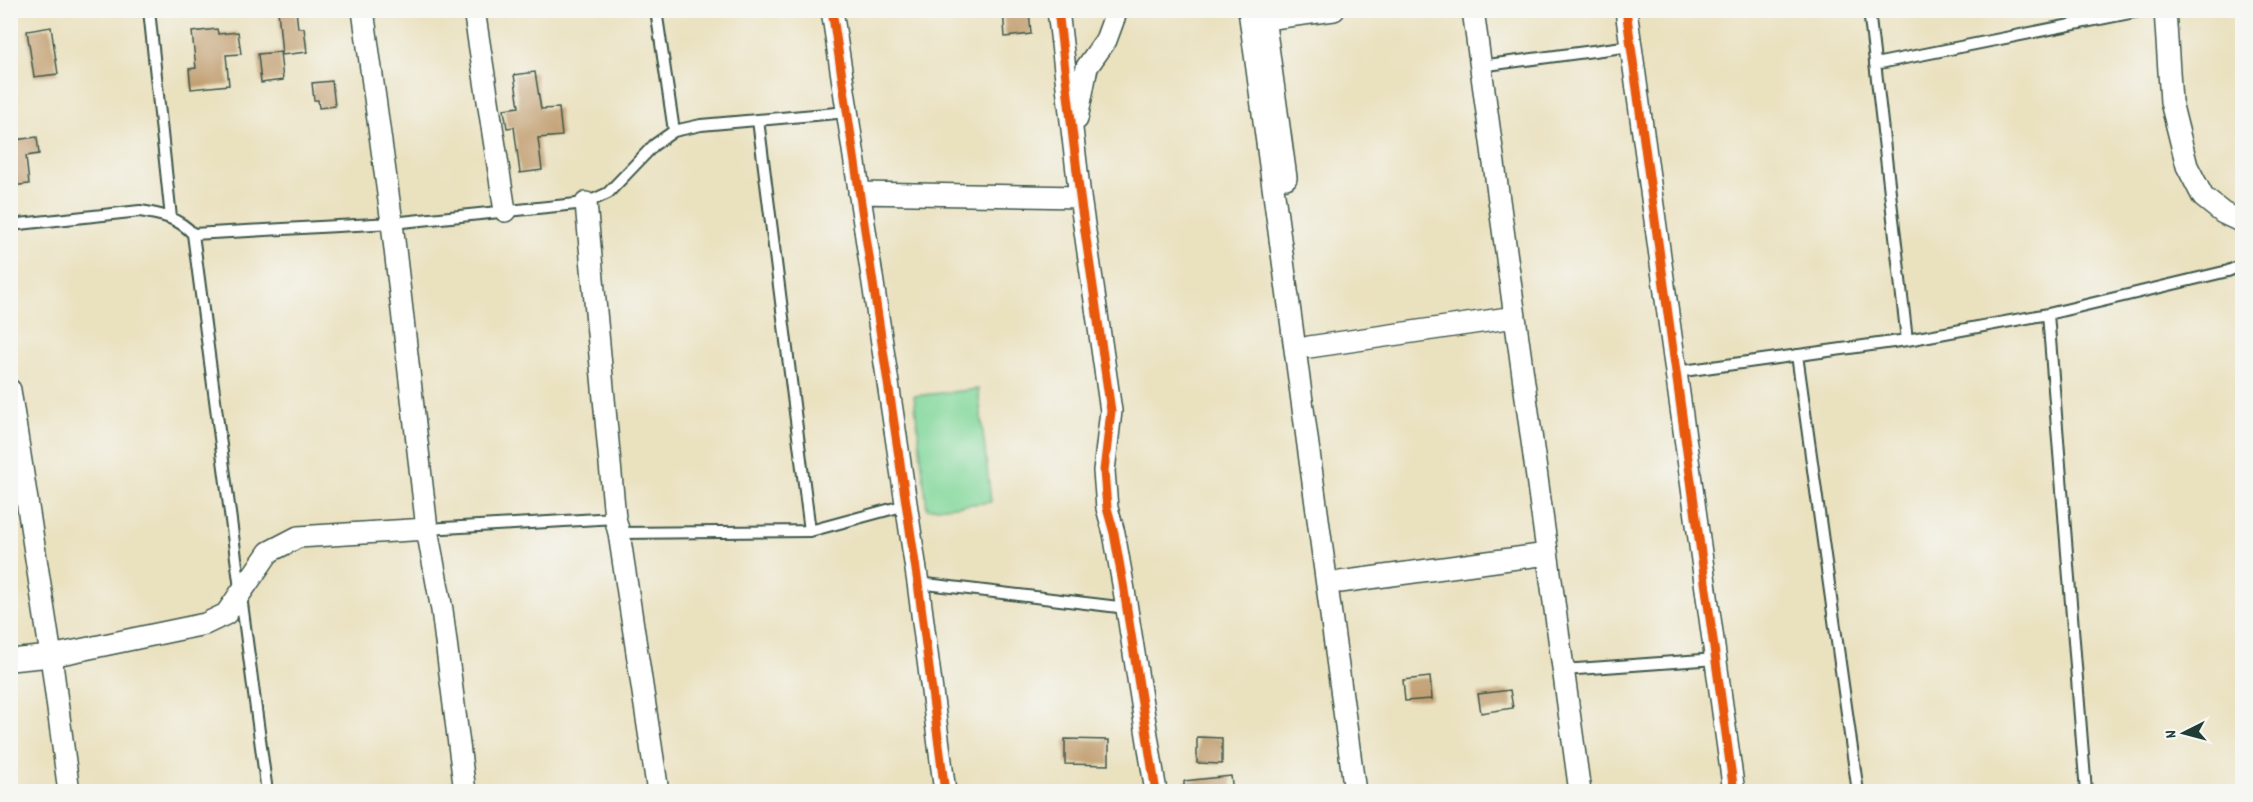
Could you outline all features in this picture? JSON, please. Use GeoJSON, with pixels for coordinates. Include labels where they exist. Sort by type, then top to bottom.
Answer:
{"type":"FeatureCollection","features":[{"type":"Feature","properties":{"kind":"street"},"geometry":{"type":"LineString","coordinates":[[363,10],[392,222],[427,529],[442,610],[465,792]]}},
{"type":"Feature","properties":{"kind":"street"},"geometry":{"type":"LineString","coordinates":[[474,10],[505,212]]}},
{"type":"Feature","properties":{"kind":"street"},"geometry":{"type":"LineString","coordinates":[[832,10],[918,583],[945,792]]}},
{"type":"Feature","properties":{"kind":"street"},"geometry":{"type":"LineString","coordinates":[[1058,10],[1080,198],[1111,411],[1104,471],[1107,508],[1114,532],[1156,792]]}},
{"type":"Feature","properties":{"kind":"street"},"geometry":{"type":"LineString","coordinates":[[1073,141],[1087,67],[1106,40],[1118,10]]}},
{"type":"Feature","properties":{"kind":"street"},"geometry":{"type":"LineString","coordinates":[[1259,13],[1334,10]]}},
{"type":"Feature","properties":{"kind":"street"},"geometry":{"type":"LineString","coordinates":[[1473,10],[1580,792]]}},
{"type":"Feature","properties":{"kind":"street"},"geometry":{"type":"LineString","coordinates":[[1626,10],[1734,792]]}},
{"type":"Feature","properties":{"kind":"street"},"geometry":{"type":"LineString","coordinates":[[2164,10],[2171,102],[2187,166],[2203,197],[2223,213],[2242,222]]}},
{"type":"Feature","properties":{"kind":"street"},"geometry":{"type":"LineString","coordinates":[[1259,13],[1309,347],[1369,792]]}},
{"type":"Feature","properties":{"kind":"street"},"geometry":{"type":"LineString","coordinates":[[1259,13],[1355,792]]}},
{"type":"Feature","properties":{"kind":"street"},"geometry":{"type":"LineString","coordinates":[[859,193],[1080,198]]}},
{"type":"Feature","properties":{"kind":"street"},"geometry":{"type":"LineString","coordinates":[[586,203],[617,526],[658,792]]}},
{"type":"Feature","properties":{"kind":"street"},"geometry":{"type":"LineString","coordinates":[[1309,347],[1515,317]]}},
{"type":"Feature","properties":{"kind":"street"},"geometry":{"type":"LineString","coordinates":[[10,390],[51,656],[69,792]]}},
{"type":"Feature","properties":{"kind":"street"},"geometry":{"type":"LineString","coordinates":[[10,660],[51,656],[205,624],[226,614],[269,552],[298,537],[427,529]]}},
{"type":"Feature","properties":{"kind":"street"},"geometry":{"type":"LineString","coordinates":[[1340,582],[1547,554]]}},
{"type":"Feature","properties":{"kind":"lane"},"geometry":{"type":"LineString","coordinates":[[149,10],[171,218]]}},
{"type":"Feature","properties":{"kind":"lane"},"geometry":{"type":"LineString","coordinates":[[656,10],[674,131]]}},
{"type":"Feature","properties":{"kind":"lane"},"geometry":{"type":"LineString","coordinates":[[1869,10],[1906,340]]}},
{"type":"Feature","properties":{"kind":"lane"},"geometry":{"type":"LineString","coordinates":[[1875,64],[2145,10]]}},
{"type":"Feature","properties":{"kind":"lane"},"geometry":{"type":"LineString","coordinates":[[1480,66],[1631,46]]}},
{"type":"Feature","properties":{"kind":"lane"},"geometry":{"type":"LineString","coordinates":[[193,234],[392,222],[586,203],[608,193],[654,145],[674,131],[701,125],[848,112]]}},
{"type":"Feature","properties":{"kind":"lane"},"geometry":{"type":"LineString","coordinates":[[758,120],[810,531]]}},
{"type":"Feature","properties":{"kind":"lane"},"geometry":{"type":"LineString","coordinates":[[10,225],[140,211],[171,218],[186,226],[193,234],[267,792]]}},
{"type":"Feature","properties":{"kind":"lane"},"geometry":{"type":"LineString","coordinates":[[1676,372],[1906,340],[2048,314],[2228,271],[2242,265]]}},
{"type":"Feature","properties":{"kind":"lane"},"geometry":{"type":"LineString","coordinates":[[2048,314],[2086,792]]}},
{"type":"Feature","properties":{"kind":"lane"},"geometry":{"type":"LineString","coordinates":[[1797,355],[1858,792]]}},
{"type":"Feature","properties":{"kind":"lane"},"geometry":{"type":"LineString","coordinates":[[427,529],[617,526],[810,531],[906,505]]}},
{"type":"Feature","properties":{"kind":"lane"},"geometry":{"type":"LineString","coordinates":[[918,583],[1127,608]]}},
{"type":"Feature","properties":{"kind":"lane"},"geometry":{"type":"LineString","coordinates":[[1563,669],[1716,659]]}},
{"type":"Feature","properties":{"kind":"green space"},"geometry":{"type":"Polygon","coordinates":[[[978,389],[991,502],[927,509],[914,396],[978,389]]]}},
{"type":"Feature","properties":{"kind":"building"},"geometry":{"type":"Polygon","coordinates":[[[278,10],[296,10],[298,28],[304,28],[307,52],[282,55],[278,10]]]}},
{"type":"Feature","properties":{"kind":"building"},"geometry":{"type":"Polygon","coordinates":[[[1003,10],[1029,10],[1031,34],[1005,37],[1003,10]]]}},
{"type":"Feature","properties":{"kind":"building"},"geometry":{"type":"Polygon","coordinates":[[[51,27],[58,74],[34,77],[27,31],[51,27]]]}},
{"type":"Feature","properties":{"kind":"building"},"geometry":{"type":"Polygon","coordinates":[[[217,29],[218,34],[238,32],[241,54],[226,55],[229,85],[191,89],[189,69],[196,68],[192,32],[217,29]]]}},
{"type":"Feature","properties":{"kind":"building"},"geometry":{"type":"Polygon","coordinates":[[[280,52],[283,80],[261,83],[258,54],[280,52]]]}},
{"type":"Feature","properties":{"kind":"building"},"geometry":{"type":"Polygon","coordinates":[[[535,72],[541,109],[559,108],[562,136],[538,138],[542,170],[520,173],[514,127],[507,128],[504,109],[519,107],[514,75],[535,72]]]}},
{"type":"Feature","properties":{"kind":"building"},"geometry":{"type":"Polygon","coordinates":[[[332,81],[335,106],[319,108],[318,100],[314,100],[312,83],[332,81]]]}},
{"type":"Feature","properties":{"kind":"building"},"geometry":{"type":"Polygon","coordinates":[[[37,137],[39,154],[26,156],[29,184],[10,186],[10,145],[16,145],[15,140],[37,137]]]}},
{"type":"Feature","properties":{"kind":"building"},"geometry":{"type":"Polygon","coordinates":[[[1430,677],[1432,699],[1405,701],[1403,680],[1430,677]]]}},
{"type":"Feature","properties":{"kind":"building"},"geometry":{"type":"Polygon","coordinates":[[[1510,690],[1513,708],[1481,713],[1478,694],[1510,690]]]}},
{"type":"Feature","properties":{"kind":"building"},"geometry":{"type":"Polygon","coordinates":[[[1197,737],[1222,738],[1222,764],[1197,763],[1197,737]]]}},
{"type":"Feature","properties":{"kind":"building"},"geometry":{"type":"Polygon","coordinates":[[[1065,739],[1109,740],[1109,765],[1065,764],[1065,739]]]}},
{"type":"Feature","properties":{"kind":"building"},"geometry":{"type":"Polygon","coordinates":[[[1231,776],[1233,792],[1184,792],[1184,781],[1231,776]]]}},
{"type":"Feature","properties":{"kind":"cycle path"},"geometry":{"type":"LineString","coordinates":[[832,10],[918,583],[945,792]]}},
{"type":"Feature","properties":{"kind":"cycle path"},"geometry":{"type":"LineString","coordinates":[[1058,10],[1080,197],[1111,411],[1104,471],[1107,508],[1123,584],[1156,792]]}},
{"type":"Feature","properties":{"kind":"cycle path"},"geometry":{"type":"LineString","coordinates":[[1626,10],[1734,792]]}}]}
